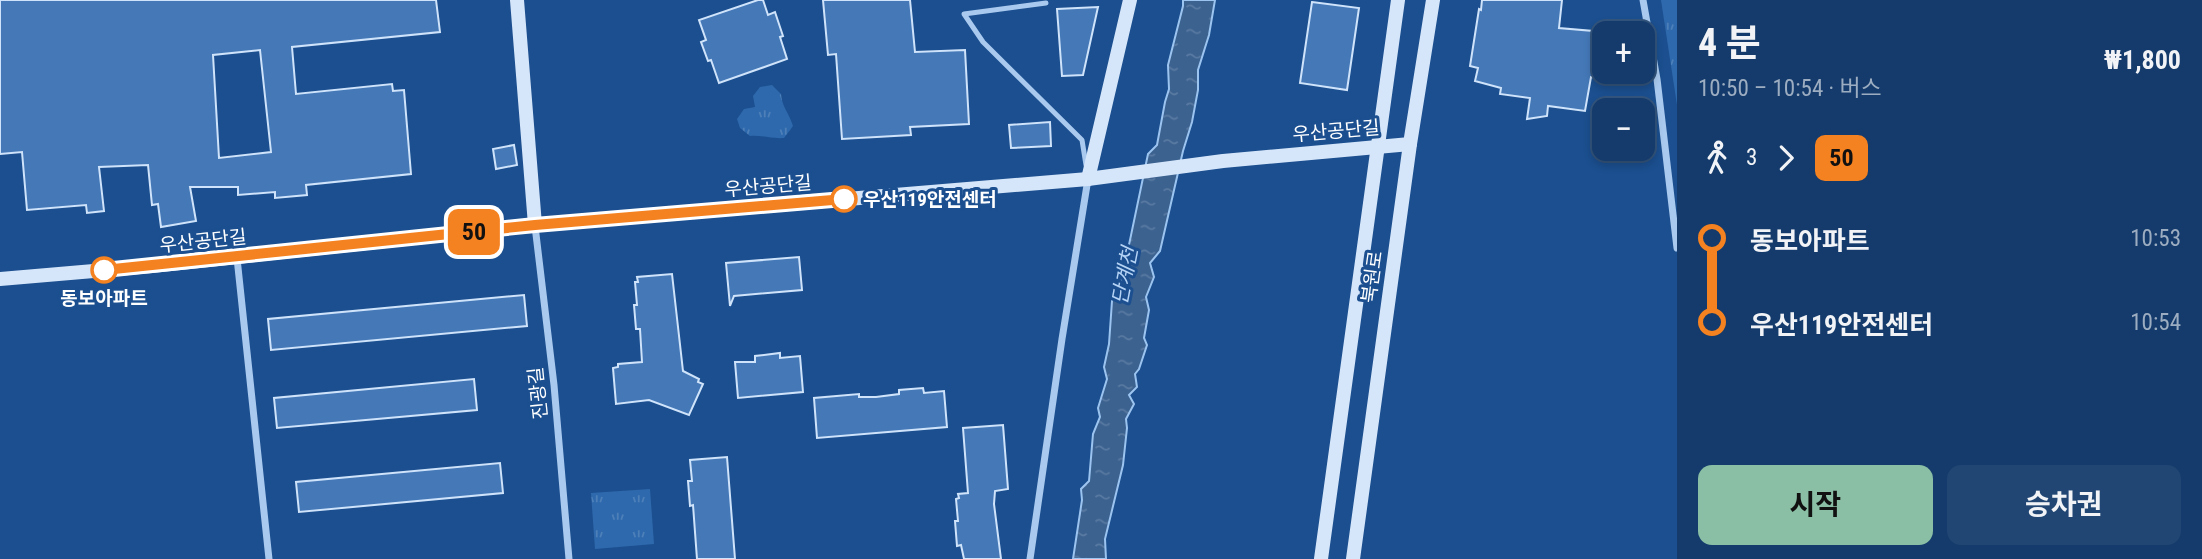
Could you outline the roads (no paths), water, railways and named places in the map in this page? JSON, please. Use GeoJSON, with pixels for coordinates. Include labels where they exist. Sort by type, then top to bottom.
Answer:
{"type":"FeatureCollection","features":[{"type":"Feature","properties":{"kind":"street"},"geometry":{"type":"LineString","coordinates":[[517,0],[535,225]]}},
{"type":"Feature","properties":{"kind":"street"},"geometry":{"type":"LineString","coordinates":[[1030,559],[1088,179],[1130,0]]}},
{"type":"Feature","properties":{"kind":"street","name":"북원로"},"geometry":{"type":"LineString","coordinates":[[1321,559],[1398,0]]}},
{"type":"Feature","properties":{"kind":"street","name":"북원로"},"geometry":{"type":"LineString","coordinates":[[1353,559],[1410,144],[1433,0]]}},
{"type":"Feature","properties":{"kind":"street"},"geometry":{"type":"LineString","coordinates":[[1643,0],[1657,79],[1677,248]]}},
{"type":"Feature","properties":{"kind":"street","name":"우산공단길"},"geometry":{"type":"LineString","coordinates":[[0,279],[535,225],[1088,179],[1223,161],[1410,144]]}},
{"type":"Feature","properties":{"kind":"street","name":"진광길"},"geometry":{"type":"LineString","coordinates":[[535,225],[554,385],[569,559]]}},
{"type":"Feature","properties":{"kind":"street"},"geometry":{"type":"LineString","coordinates":[[237,257],[269,559]]}},
{"type":"Feature","properties":{"kind":"lane"},"geometry":{"type":"LineString","coordinates":[[1046,3],[964,14],[983,42],[1082,140],[1088,179]]}},
{"type":"Feature","properties":{"kind":"water","name":"단계천"},"geometry":{"type":"Polygon","coordinates":[[[1183,0],[1215,0],[1209,35],[1198,70],[1198,90],[1192,122],[1160,251],[1150,263],[1154,277],[1146,297],[1149,310],[1144,338],[1147,345],[1135,374],[1137,387],[1129,395],[1134,404],[1126,419],[1123,465],[1105,539],[1106,559],[1073,559],[1082,500],[1081,489],[1089,481],[1093,434],[1100,417],[1098,408],[1107,379],[1104,367],[1109,344],[1112,301],[1121,283],[1148,154],[1157,145],[1169,89],[1168,65],[1183,0]]]}},
{"type":"Feature","properties":{"kind":"place","name":"우산119안전센터"},"geometry":{"type":"Point","coordinates":[844,199]}},
{"type":"Feature","properties":{"kind":"place","name":"동보아파트"},"geometry":{"type":"Point","coordinates":[104,270]}}]}
